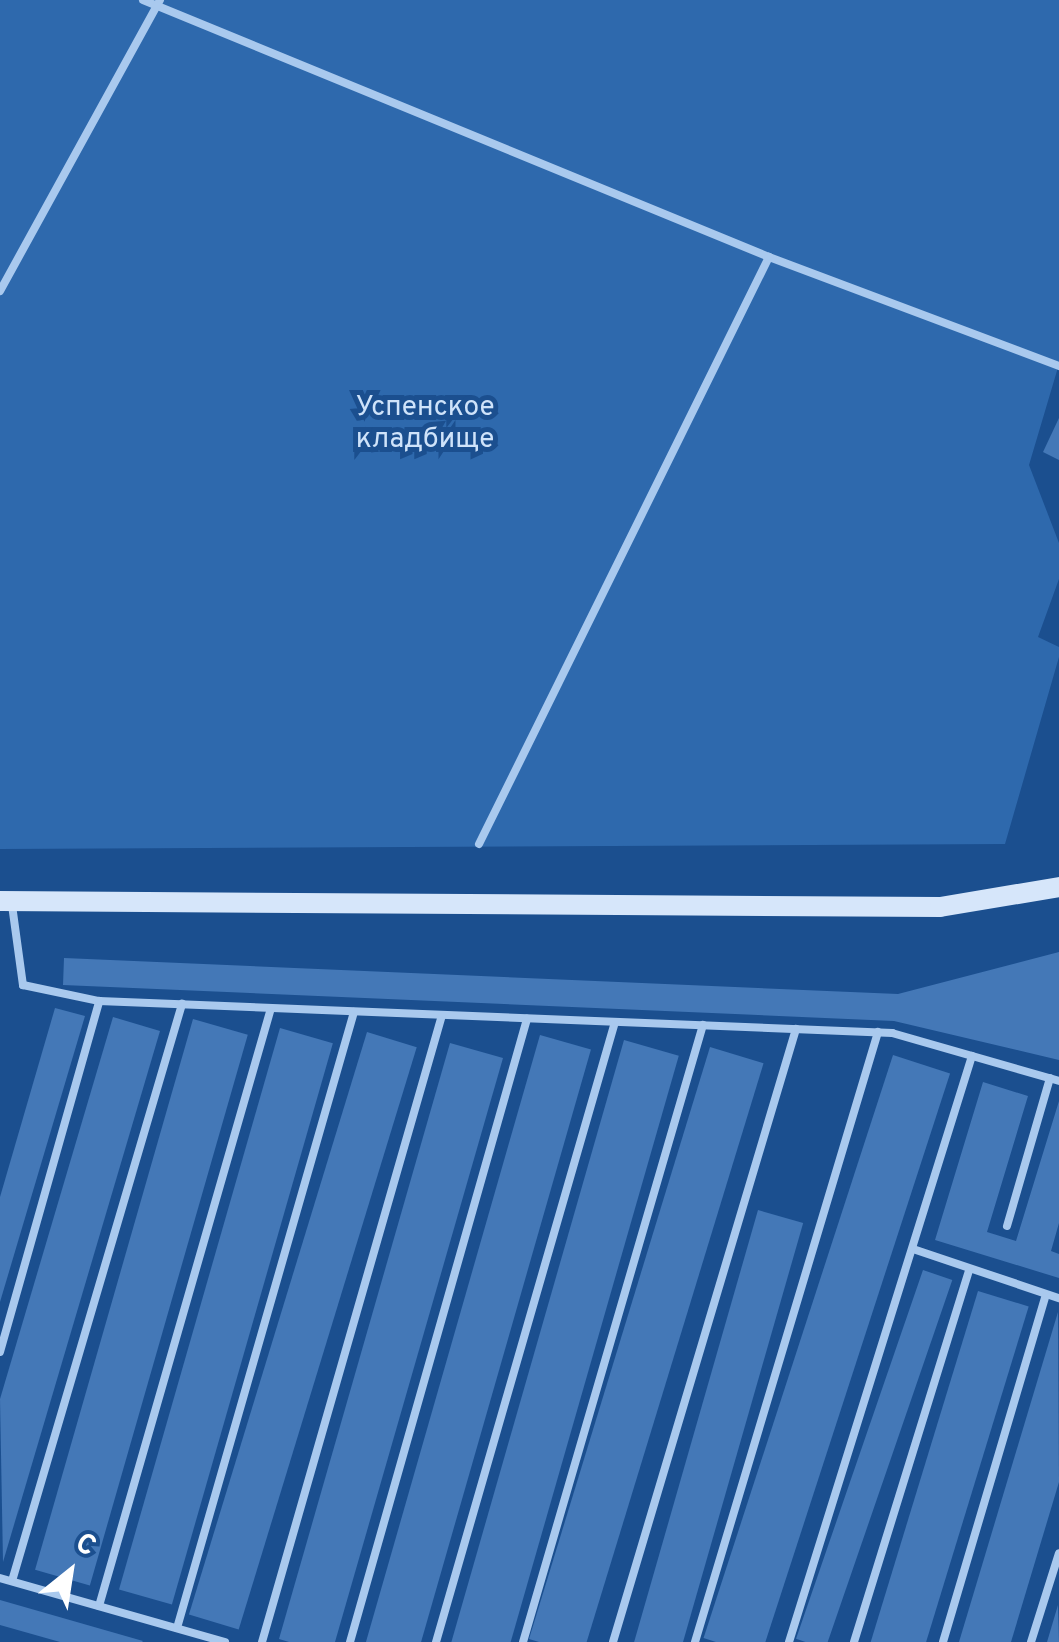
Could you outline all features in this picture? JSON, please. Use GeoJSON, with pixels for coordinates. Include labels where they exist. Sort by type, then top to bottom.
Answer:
{"type":"FeatureCollection","features":[{"type":"Feature","properties":{"kind":"main road"},"geometry":{"type":"LineString","coordinates":[[6,901],[940,906],[1059,887]]}},
{"type":"Feature","properties":{"kind":"lane"},"geometry":{"type":"LineString","coordinates":[[143,0],[769,257],[1059,366]]}},
{"type":"Feature","properties":{"kind":"lane"},"geometry":{"type":"LineString","coordinates":[[0,291],[158,3]]}},
{"type":"Feature","properties":{"kind":"lane"},"geometry":{"type":"LineString","coordinates":[[479,844],[769,257]]}},
{"type":"Feature","properties":{"kind":"lane"},"geometry":{"type":"LineString","coordinates":[[6,901],[22,984],[99,1001],[878,1032],[1054,1080],[1007,1226]]}},
{"type":"Feature","properties":{"kind":"lane"},"geometry":{"type":"LineString","coordinates":[[0,1352],[99,1001]]}},
{"type":"Feature","properties":{"kind":"lane"},"geometry":{"type":"LineString","coordinates":[[12,1582],[182,1004]]}},
{"type":"Feature","properties":{"kind":"lane"},"geometry":{"type":"LineString","coordinates":[[99,1606],[271,1008]]}},
{"type":"Feature","properties":{"kind":"lane"},"geometry":{"type":"LineString","coordinates":[[177,1628],[354,1012]]}},
{"type":"Feature","properties":{"kind":"lane"},"geometry":{"type":"LineString","coordinates":[[262,1642],[442,1015]]}},
{"type":"Feature","properties":{"kind":"lane"},"geometry":{"type":"LineString","coordinates":[[350,1642],[527,1018]]}},
{"type":"Feature","properties":{"kind":"lane"},"geometry":{"type":"LineString","coordinates":[[436,1642],[615,1022]]}},
{"type":"Feature","properties":{"kind":"lane"},"geometry":{"type":"LineString","coordinates":[[522,1642],[703,1026]]}},
{"type":"Feature","properties":{"kind":"lane"},"geometry":{"type":"LineString","coordinates":[[613,1642],[796,1029]]}},
{"type":"Feature","properties":{"kind":"lane"},"geometry":{"type":"LineString","coordinates":[[696,1642],[878,1032]]}},
{"type":"Feature","properties":{"kind":"lane"},"geometry":{"type":"LineString","coordinates":[[788,1642],[972,1056]]}},
{"type":"Feature","properties":{"kind":"lane"},"geometry":{"type":"LineString","coordinates":[[913,1249],[969,1271],[1059,1298]]}},
{"type":"Feature","properties":{"kind":"lane"},"geometry":{"type":"LineString","coordinates":[[854,1642],[969,1271]]}},
{"type":"Feature","properties":{"kind":"lane"},"geometry":{"type":"LineString","coordinates":[[943,1642],[1046,1294]]}},
{"type":"Feature","properties":{"kind":"lane"},"geometry":{"type":"LineString","coordinates":[[1031,1642],[1059,1552]]}},
{"type":"Feature","properties":{"kind":"lane"},"geometry":{"type":"LineString","coordinates":[[0,1578],[225,1642]]}},
{"type":"Feature","properties":{"kind":"green space","name":"Успенское кладбище"},"geometry":{"type":"Polygon","coordinates":[[[0,0],[1059,0],[1059,364],[1029,465],[1059,543],[1059,579],[1038,637],[1059,647],[1059,657],[1005,844],[0,849],[0,0]]]}},
{"type":"Feature","properties":{"kind":"building"},"geometry":{"type":"Polygon","coordinates":[[[1059,418],[1059,460],[1043,452],[1059,418]]]}},
{"type":"Feature","properties":{"kind":"building"},"geometry":{"type":"Polygon","coordinates":[[[1059,952],[1059,1060],[894,1021],[63,985],[64,958],[898,994],[1059,952]]]}},
{"type":"Feature","properties":{"kind":"building"},"geometry":{"type":"Polygon","coordinates":[[[55,1008],[85,1016],[0,1302],[0,1197],[55,1008]]]}},
{"type":"Feature","properties":{"kind":"building"},"geometry":{"type":"Polygon","coordinates":[[[113,1017],[160,1031],[3,1562],[0,1399],[113,1017]]]}},
{"type":"Feature","properties":{"kind":"building"},"geometry":{"type":"Polygon","coordinates":[[[193,1019],[248,1035],[90,1586],[35,1570],[193,1019]]]}},
{"type":"Feature","properties":{"kind":"building"},"geometry":{"type":"Polygon","coordinates":[[[280,1028],[333,1043],[172,1605],[119,1589],[280,1028]]]}},
{"type":"Feature","properties":{"kind":"building"},"geometry":{"type":"Polygon","coordinates":[[[367,1032],[417,1047],[239,1630],[189,1614],[367,1032]]]}},
{"type":"Feature","properties":{"kind":"building"},"geometry":{"type":"Polygon","coordinates":[[[540,1035],[591,1050],[421,1642],[366,1642],[540,1035]]]}},
{"type":"Feature","properties":{"kind":"building"},"geometry":{"type":"Polygon","coordinates":[[[624,1040],[679,1056],[511,1642],[451,1642],[624,1040]]]}},
{"type":"Feature","properties":{"kind":"building"},"geometry":{"type":"Polygon","coordinates":[[[450,1043],[503,1058],[335,1642],[289,1642],[279,1639],[450,1043]]]}},
{"type":"Feature","properties":{"kind":"building"},"geometry":{"type":"Polygon","coordinates":[[[710,1047],[764,1063],[587,1642],[529,1639],[710,1047]]]}},
{"type":"Feature","properties":{"kind":"building"},"geometry":{"type":"Polygon","coordinates":[[[893,1055],[950,1074],[765,1642],[716,1642],[704,1638],[893,1055]]]}},
{"type":"Feature","properties":{"kind":"building"},"geometry":{"type":"Polygon","coordinates":[[[983,1082],[1028,1096],[987,1232],[1016,1241],[1059,1101],[1059,1223],[1051,1251],[1059,1254],[1059,1278],[935,1240],[983,1082]]]}},
{"type":"Feature","properties":{"kind":"building"},"geometry":{"type":"Polygon","coordinates":[[[758,1210],[803,1223],[683,1642],[634,1642],[758,1210]]]}},
{"type":"Feature","properties":{"kind":"building"},"geometry":{"type":"Polygon","coordinates":[[[923,1270],[952,1280],[828,1642],[796,1639],[923,1270]]]}},
{"type":"Feature","properties":{"kind":"building"},"geometry":{"type":"Polygon","coordinates":[[[978,1291],[1029,1306],[926,1642],[871,1642],[978,1291]]]}},
{"type":"Feature","properties":{"kind":"building"},"geometry":{"type":"Polygon","coordinates":[[[1058,1312],[1059,1482],[1011,1642],[959,1642],[1058,1312]]]}},
{"type":"Feature","properties":{"kind":"building"},"geometry":{"type":"Polygon","coordinates":[[[0,1600],[143,1641],[60,1642],[0,1625],[0,1600]]]}},
{"type":"Feature","properties":{"kind":"building"},"geometry":{"type":"Polygon","coordinates":[[[1058,1605],[1059,1642],[1047,1642],[1058,1605]]]}}]}
